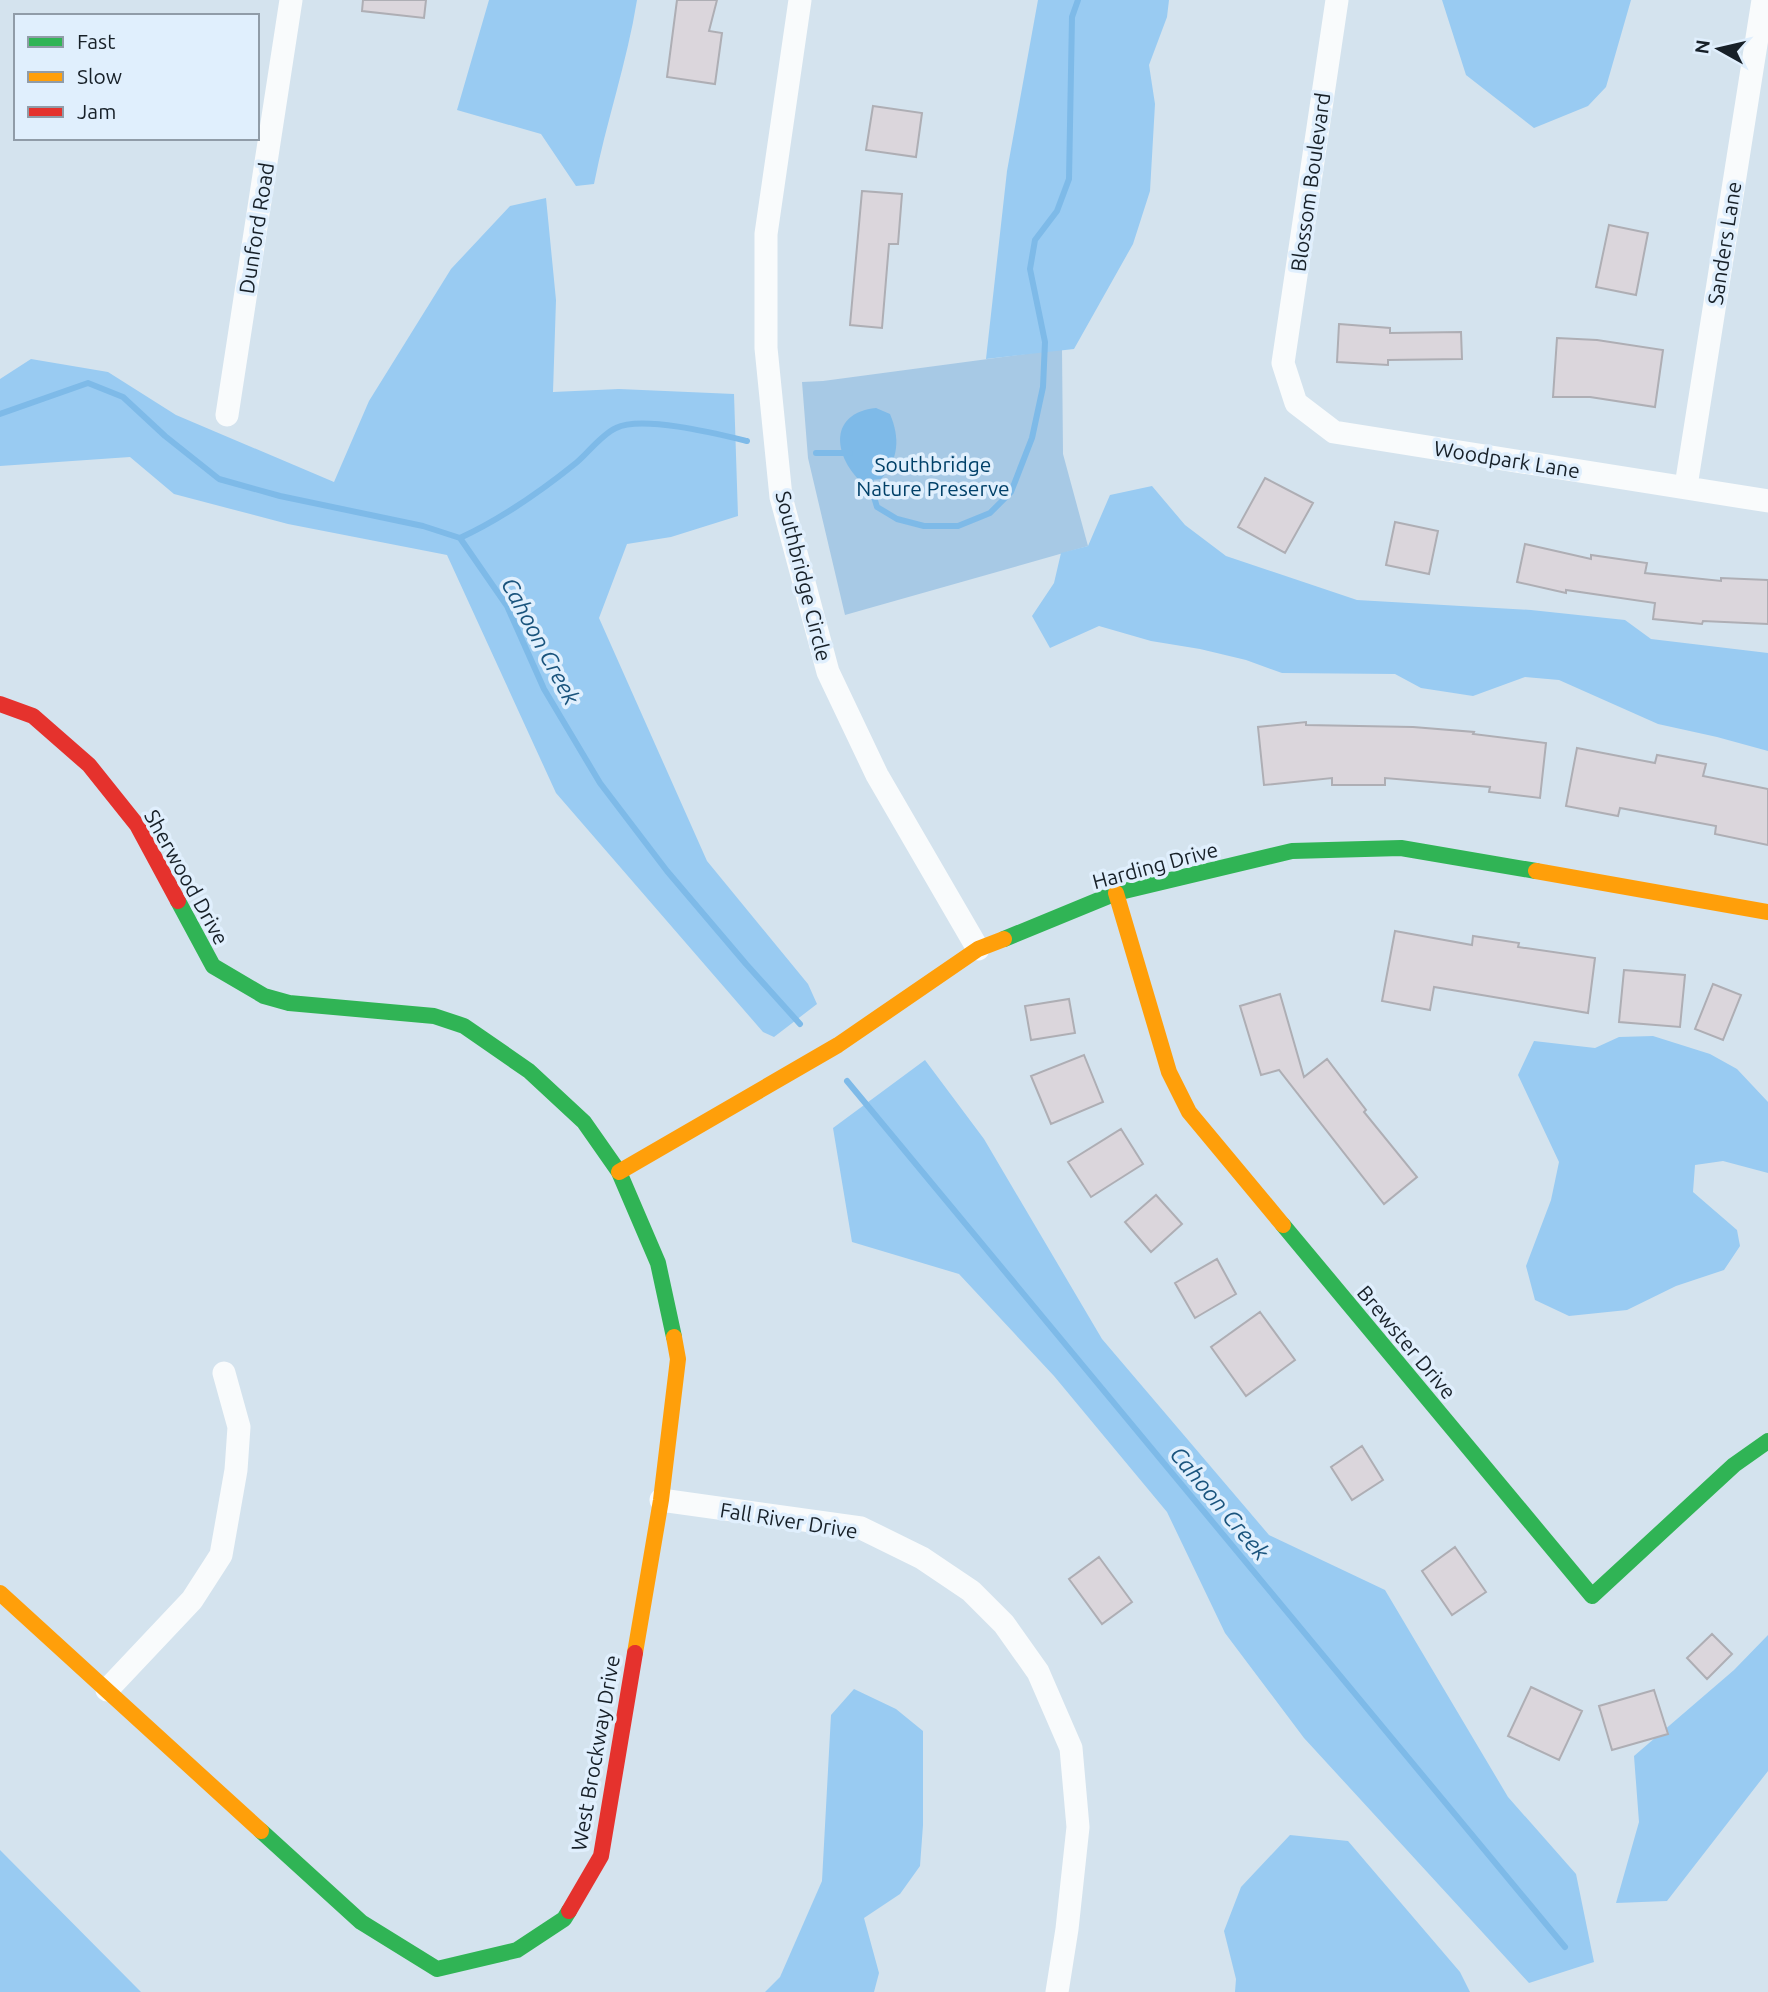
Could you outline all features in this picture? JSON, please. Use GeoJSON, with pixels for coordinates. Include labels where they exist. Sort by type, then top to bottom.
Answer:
{"type":"FeatureCollection","features":[{"type":"Feature","properties":{"kind":"street","name":"Dunford Road"},"geometry":{"type":"LineString","coordinates":[[227,415],[291,0]]}},
{"type":"Feature","properties":{"kind":"street","name":"Southbridge Circle"},"geometry":{"type":"LineString","coordinates":[[800,0],[766,234],[766,348],[781,497],[828,673],[877,775],[978,949]]}},
{"type":"Feature","properties":{"kind":"street","name":"Blossom Boulevard"},"geometry":{"type":"LineString","coordinates":[[1283,363],[1337,0]]}},
{"type":"Feature","properties":{"kind":"street","name":"Sanders Lane"},"geometry":{"type":"LineString","coordinates":[[1686,486],[1763,0]]}},
{"type":"Feature","properties":{"kind":"street","name":"Woodpark Lane"},"geometry":{"type":"LineString","coordinates":[[1283,363],[1296,403],[1334,432],[1768,501]]}},
{"type":"Feature","properties":{"kind":"street","name":"Sherwood Drive"},"geometry":{"type":"LineString","coordinates":[[0,704],[33,716],[89,765],[137,825],[213,966],[264,996],[289,1003],[434,1016],[464,1026],[529,1071],[584,1122]]}},
{"type":"Feature","properties":{"kind":"street","name":"Harding Drive"},"geometry":{"type":"LineString","coordinates":[[619,1172],[838,1045],[978,949],[1116,893],[1292,851],[1401,848],[1768,912]]}},
{"type":"Feature","properties":{"kind":"street","name":"Brewster Drive"},"geometry":{"type":"LineString","coordinates":[[1116,893],[1169,1072],[1189,1112],[1592,1596],[1734,1465],[1768,1441]]}},
{"type":"Feature","properties":{"kind":"street","name":"West Brockway Drive"},"geometry":{"type":"LineString","coordinates":[[0,1593],[361,1922],[437,1969],[517,1950],[564,1919],[601,1856],[661,1500],[678,1359],[658,1263],[619,1172],[584,1122]]}},
{"type":"Feature","properties":{"kind":"street"},"geometry":{"type":"LineString","coordinates":[[107,1690],[192,1600],[221,1555],[236,1470],[239,1427],[224,1373]]}},
{"type":"Feature","properties":{"kind":"street","name":"Fall River Drive"},"geometry":{"type":"LineString","coordinates":[[661,1500],[861,1528],[922,1558],[971,1591],[1004,1624],[1038,1672],[1071,1748],[1078,1827],[1067,1929],[1056,1992]]}},
{"type":"Feature","properties":{"kind":"green space","name":"Southbridge Nature Preserve"},"geometry":{"type":"Polygon","coordinates":[[[1062,349],[1063,454],[1088,546],[845,615],[808,458],[802,382],[1062,349]]]}},
{"type":"Feature","properties":{"kind":"shaded area"},"geometry":{"type":"Polygon","coordinates":[[[489,0],[637,0],[594,184],[576,186],[541,134],[457,110],[489,0]]]}},
{"type":"Feature","properties":{"kind":"shaded area"},"geometry":{"type":"Polygon","coordinates":[[[1038,0],[1169,0],[1167,17],[1149,65],[1155,104],[1150,191],[1133,244],[1074,349],[986,359],[1007,171],[1038,0]]]}},
{"type":"Feature","properties":{"kind":"shaded area"},"geometry":{"type":"Polygon","coordinates":[[[1442,0],[1631,0],[1606,87],[1588,106],[1534,128],[1466,75],[1442,0]]]}},
{"type":"Feature","properties":{"kind":"shaded area"},"geometry":{"type":"Polygon","coordinates":[[[546,198],[556,300],[553,392],[619,389],[734,394],[738,516],[671,537],[627,544],[599,618],[707,861],[808,984],[817,1004],[774,1037],[763,1032],[556,793],[447,555],[288,524],[174,494],[130,457],[0,466],[0,379],[31,359],[108,372],[176,415],[334,482],[369,401],[451,269],[510,206],[546,198]]]}},
{"type":"Feature","properties":{"kind":"shaded area"},"geometry":{"type":"Polygon","coordinates":[[[876,408],[890,414],[896,448],[891,464],[881,479],[860,481],[844,459],[840,436],[843,426],[850,418],[861,411],[876,408]]]}},
{"type":"Feature","properties":{"kind":"shaded area"},"geometry":{"type":"Polygon","coordinates":[[[1152,486],[1185,525],[1226,556],[1357,600],[1531,610],[1625,620],[1651,639],[1768,653],[1768,751],[1658,724],[1559,680],[1525,677],[1473,696],[1421,688],[1395,674],[1282,673],[1246,660],[1151,641],[1099,626],[1050,648],[1032,616],[1054,583],[1061,553],[1088,546],[1110,495],[1152,486]]]}},
{"type":"Feature","properties":{"kind":"shaded area"},"geometry":{"type":"Polygon","coordinates":[[[1653,1036],[1710,1054],[1737,1069],[1768,1102],[1768,1173],[1723,1161],[1695,1165],[1693,1192],[1737,1230],[1740,1246],[1724,1270],[1676,1286],[1627,1310],[1569,1316],[1535,1300],[1526,1266],[1551,1200],[1559,1162],[1518,1075],[1534,1041],[1595,1048],[1619,1037],[1653,1036]]]}},
{"type":"Feature","properties":{"kind":"shaded area"},"geometry":{"type":"Polygon","coordinates":[[[925,1060],[984,1139],[1102,1339],[1269,1535],[1385,1590],[1508,1797],[1576,1874],[1594,1962],[1529,1983],[1304,1738],[1225,1633],[1167,1512],[1054,1376],[959,1274],[852,1242],[833,1128],[925,1060]]]}},
{"type":"Feature","properties":{"kind":"shaded area"},"geometry":{"type":"Polygon","coordinates":[[[1768,1635],[1768,1771],[1667,1901],[1616,1903],[1639,1822],[1634,1756],[1734,1670],[1768,1635]]]}},
{"type":"Feature","properties":{"kind":"shaded area"},"geometry":{"type":"Polygon","coordinates":[[[854,1689],[896,1709],[923,1731],[920,1866],[900,1894],[864,1918],[879,1973],[874,1992],[765,1992],[780,1977],[822,1881],[831,1715],[854,1689]]]}},
{"type":"Feature","properties":{"kind":"shaded area"},"geometry":{"type":"Polygon","coordinates":[[[1290,1835],[1348,1841],[1460,1972],[1470,1992],[1235,1992],[1236,1979],[1224,1931],[1241,1887],[1290,1835]]]}},
{"type":"Feature","properties":{"kind":"shaded area"},"geometry":{"type":"Polygon","coordinates":[[[0,1850],[141,1992],[0,1992],[0,1850]]]}},
{"type":"Feature","properties":{"kind":"building"},"geometry":{"type":"Polygon","coordinates":[[[363,0],[426,0],[424,18],[362,11],[363,0]]]}},
{"type":"Feature","properties":{"kind":"building"},"geometry":{"type":"Polygon","coordinates":[[[677,0],[717,0],[709,31],[722,33],[715,84],[667,77],[677,0]]]}},
{"type":"Feature","properties":{"kind":"building"},"geometry":{"type":"Polygon","coordinates":[[[873,106],[922,113],[916,157],[866,150],[873,106]]]}},
{"type":"Feature","properties":{"kind":"building"},"geometry":{"type":"Polygon","coordinates":[[[862,191],[902,194],[898,244],[889,244],[882,328],[850,325],[862,191]]]}},
{"type":"Feature","properties":{"kind":"building"},"geometry":{"type":"Polygon","coordinates":[[[1609,225],[1648,233],[1636,295],[1596,287],[1609,225]]]}},
{"type":"Feature","properties":{"kind":"building"},"geometry":{"type":"Polygon","coordinates":[[[1339,324],[1390,328],[1390,333],[1461,332],[1462,359],[1388,360],[1388,365],[1337,362],[1339,324]]]}},
{"type":"Feature","properties":{"kind":"building"},"geometry":{"type":"Polygon","coordinates":[[[1557,338],[1597,340],[1663,350],[1655,407],[1590,397],[1553,397],[1557,338]]]}},
{"type":"Feature","properties":{"kind":"building"},"geometry":{"type":"Polygon","coordinates":[[[1265,478],[1313,503],[1285,553],[1238,527],[1265,478]]]}},
{"type":"Feature","properties":{"kind":"building"},"geometry":{"type":"Polygon","coordinates":[[[1395,522],[1438,531],[1429,574],[1386,565],[1395,522]]]}},
{"type":"Feature","properties":{"kind":"building"},"geometry":{"type":"Polygon","coordinates":[[[1525,544],[1591,559],[1591,555],[1647,563],[1645,573],[1721,581],[1721,578],[1768,580],[1768,624],[1703,621],[1702,624],[1653,619],[1655,603],[1566,590],[1566,593],[1517,582],[1525,544]]]}},
{"type":"Feature","properties":{"kind":"building"},"geometry":{"type":"Polygon","coordinates":[[[1306,722],[1306,725],[1413,727],[1474,732],[1473,734],[1546,743],[1540,798],[1489,792],[1490,787],[1385,778],[1385,785],[1332,785],[1332,778],[1264,785],[1258,727],[1306,722]]]}},
{"type":"Feature","properties":{"kind":"building"},"geometry":{"type":"Polygon","coordinates":[[[1577,748],[1655,763],[1657,755],[1706,764],[1703,776],[1768,789],[1768,845],[1715,834],[1716,826],[1620,808],[1618,816],[1566,806],[1577,748]]]}},
{"type":"Feature","properties":{"kind":"building"},"geometry":{"type":"Polygon","coordinates":[[[1395,931],[1472,945],[1473,936],[1519,943],[1518,947],[1595,958],[1588,1013],[1434,987],[1430,1010],[1382,1001],[1395,931]]]}},
{"type":"Feature","properties":{"kind":"building"},"geometry":{"type":"Polygon","coordinates":[[[1624,970],[1685,975],[1680,1027],[1619,1022],[1624,970]]]}},
{"type":"Feature","properties":{"kind":"building"},"geometry":{"type":"Polygon","coordinates":[[[1713,984],[1741,995],[1723,1040],[1695,1029],[1713,984]]]}},
{"type":"Feature","properties":{"kind":"building"},"geometry":{"type":"Polygon","coordinates":[[[1280,994],[1304,1077],[1327,1059],[1366,1110],[1364,1112],[1417,1177],[1384,1204],[1279,1070],[1261,1075],[1240,1006],[1280,994]]]}},
{"type":"Feature","properties":{"kind":"building"},"geometry":{"type":"Polygon","coordinates":[[[1069,999],[1075,1033],[1031,1040],[1025,1006],[1069,999]]]}},
{"type":"Feature","properties":{"kind":"building"},"geometry":{"type":"Polygon","coordinates":[[[1084,1055],[1103,1102],[1051,1124],[1031,1076],[1084,1055]]]}},
{"type":"Feature","properties":{"kind":"building"},"geometry":{"type":"Polygon","coordinates":[[[1121,1129],[1143,1164],[1091,1197],[1068,1162],[1121,1129]]]}},
{"type":"Feature","properties":{"kind":"building"},"geometry":{"type":"Polygon","coordinates":[[[1156,1195],[1182,1224],[1151,1252],[1125,1222],[1156,1195]]]}},
{"type":"Feature","properties":{"kind":"building"},"geometry":{"type":"Polygon","coordinates":[[[1217,1259],[1236,1294],[1195,1318],[1175,1283],[1217,1259]]]}},
{"type":"Feature","properties":{"kind":"building"},"geometry":{"type":"Polygon","coordinates":[[[1260,1312],[1295,1360],[1246,1396],[1211,1347],[1260,1312]]]}},
{"type":"Feature","properties":{"kind":"building"},"geometry":{"type":"Polygon","coordinates":[[[1362,1446],[1383,1480],[1352,1500],[1331,1467],[1362,1446]]]}},
{"type":"Feature","properties":{"kind":"building"},"geometry":{"type":"Polygon","coordinates":[[[1455,1547],[1486,1592],[1452,1615],[1422,1571],[1455,1547]]]}},
{"type":"Feature","properties":{"kind":"building"},"geometry":{"type":"Polygon","coordinates":[[[1099,1557],[1132,1602],[1102,1624],[1069,1579],[1099,1557]]]}},
{"type":"Feature","properties":{"kind":"building"},"geometry":{"type":"Polygon","coordinates":[[[1712,1634],[1732,1654],[1707,1679],[1687,1658],[1712,1634]]]}},
{"type":"Feature","properties":{"kind":"building"},"geometry":{"type":"Polygon","coordinates":[[[1531,1687],[1582,1711],[1559,1760],[1508,1736],[1531,1687]]]}},
{"type":"Feature","properties":{"kind":"building"},"geometry":{"type":"Polygon","coordinates":[[[1654,1690],[1668,1734],[1612,1750],[1599,1706],[1654,1690]]]}},
{"type":"Feature","properties":{"kind":"waterway"},"geometry":{"type":"LineString","coordinates":[[870,473],[877,507],[897,519],[924,526],[958,526],[990,513],[1011,492],[1032,438],[1043,387],[1045,342],[1030,269],[1035,240],[1057,211],[1069,179],[1072,17],[1078,0]]}},
{"type":"Feature","properties":{"kind":"waterway","name":"Cahoon Creek"},"geometry":{"type":"LineString","coordinates":[[0,414],[88,383],[123,397],[165,436],[219,479],[280,496],[423,526],[460,538],[507,606],[544,689],[600,783],[667,871],[800,1024]]}},
{"type":"Feature","properties":{"kind":"waterway"},"geometry":{"type":"LineString","coordinates":[[460,538],[505,514],[534,494],[576,463],[600,439],[616,428],[628,425],[661,425],[700,430],[747,441]]}},
{"type":"Feature","properties":{"kind":"waterway"},"geometry":{"type":"LineString","coordinates":[[816,453],[850,453]]}},
{"type":"Feature","properties":{"kind":"waterway","name":"Cahoon Creek"},"geometry":{"type":"LineString","coordinates":[[847,1081],[1565,1947]]}},
{"type":"Feature","properties":{"kind":"traffic: fast"},"geometry":{"type":"LineString","coordinates":[[1004,939],[1116,893],[1292,851],[1401,848],[1536,871]]}},
{"type":"Feature","properties":{"kind":"traffic: fast"},"geometry":{"type":"LineString","coordinates":[[178,901],[213,966],[264,996],[289,1003],[434,1016],[464,1026],[529,1071],[584,1122],[619,1172],[658,1263],[674,1337]]}},
{"type":"Feature","properties":{"kind":"traffic: fast"},"geometry":{"type":"LineString","coordinates":[[1283,1225],[1592,1596],[1734,1465],[1768,1441]]}},
{"type":"Feature","properties":{"kind":"traffic: fast"},"geometry":{"type":"LineString","coordinates":[[261,1831],[361,1922],[437,1969],[517,1950],[564,1919],[569,1911]]}},
{"type":"Feature","properties":{"kind":"traffic: slow"},"geometry":{"type":"LineString","coordinates":[[1536,871],[1768,912]]}},
{"type":"Feature","properties":{"kind":"traffic: slow"},"geometry":{"type":"LineString","coordinates":[[1116,893],[1169,1072],[1189,1112],[1283,1225]]}},
{"type":"Feature","properties":{"kind":"traffic: slow"},"geometry":{"type":"LineString","coordinates":[[619,1172],[838,1045],[978,949],[1004,939]]}},
{"type":"Feature","properties":{"kind":"traffic: slow"},"geometry":{"type":"LineString","coordinates":[[635,1653],[661,1500],[678,1359],[674,1337]]}},
{"type":"Feature","properties":{"kind":"traffic: slow"},"geometry":{"type":"LineString","coordinates":[[0,1593],[261,1831]]}},
{"type":"Feature","properties":{"kind":"traffic: jam"},"geometry":{"type":"LineString","coordinates":[[0,704],[33,716],[89,765],[137,825],[178,901]]}},
{"type":"Feature","properties":{"kind":"traffic: jam"},"geometry":{"type":"LineString","coordinates":[[569,1911],[601,1856],[635,1653]]}}]}
